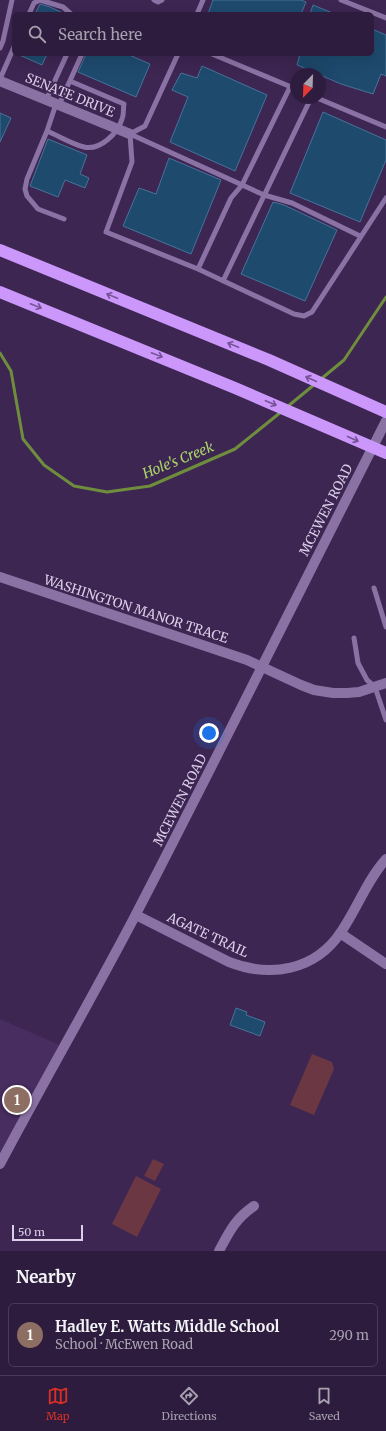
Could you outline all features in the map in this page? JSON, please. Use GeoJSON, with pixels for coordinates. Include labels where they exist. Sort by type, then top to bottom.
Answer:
{"type":"FeatureCollection","features":[{"type":"Feature","properties":{"kind":"highway"},"geometry":{"type":"LineString","coordinates":[[0,250],[269,360],[386,412]]}},
{"type":"Feature","properties":{"kind":"highway"},"geometry":{"type":"LineString","coordinates":[[0,292],[235,388],[386,453]]}},
{"type":"Feature","properties":{"kind":"street","name":"SENATE DRIVE"},"geometry":{"type":"LineString","coordinates":[[0,80],[130,134]]}},
{"type":"Feature","properties":{"kind":"street","name":"MCEWEN ROAD"},"geometry":{"type":"LineString","coordinates":[[0,1164],[91,1000],[136,914],[386,421]]}},
{"type":"Feature","properties":{"kind":"street","name":"WASHINGTON MANOR TRACE"},"geometry":{"type":"LineString","coordinates":[[0,577],[247,660],[314,690],[333,693],[359,692],[386,683]]}},
{"type":"Feature","properties":{"kind":"street","name":"AGATE TRAIL"},"geometry":{"type":"LineString","coordinates":[[136,914],[229,962],[255,969],[273,971],[288,968],[300,965],[323,952],[340,933],[369,884],[386,859]]}},
{"type":"Feature","properties":{"kind":"street"},"geometry":{"type":"LineString","coordinates":[[340,933],[386,964]]}},
{"type":"Feature","properties":{"kind":"street"},"geometry":{"type":"LineString","coordinates":[[219,1251],[237,1220],[254,1206]]}},
{"type":"Feature","properties":{"kind":"lane"},"geometry":{"type":"LineString","coordinates":[[0,48],[3,41],[12,0]]}},
{"type":"Feature","properties":{"kind":"lane"},"geometry":{"type":"LineString","coordinates":[[30,12],[34,3],[40,0],[62,8],[68,12]]}},
{"type":"Feature","properties":{"kind":"lane"},"geometry":{"type":"LineString","coordinates":[[154,0],[158,2],[162,0]]}},
{"type":"Feature","properties":{"kind":"lane"},"geometry":{"type":"LineString","coordinates":[[198,12],[203,0]]}},
{"type":"Feature","properties":{"kind":"lane"},"geometry":{"type":"LineString","coordinates":[[341,0],[371,12]]}},
{"type":"Feature","properties":{"kind":"lane"},"geometry":{"type":"LineString","coordinates":[[374,13],[386,18]]}},
{"type":"Feature","properties":{"kind":"lane"},"geometry":{"type":"LineString","coordinates":[[0,80],[12,52]]}},
{"type":"Feature","properties":{"kind":"lane"},"geometry":{"type":"LineString","coordinates":[[64,219],[38,209],[26,196],[25,189],[27,179],[47,131],[66,56]]}},
{"type":"Feature","properties":{"kind":"lane"},"geometry":{"type":"LineString","coordinates":[[54,103],[70,81],[81,56]]}},
{"type":"Feature","properties":{"kind":"lane"},"geometry":{"type":"LineString","coordinates":[[130,134],[145,126],[177,56]]}},
{"type":"Feature","properties":{"kind":"lane"},"geometry":{"type":"LineString","coordinates":[[198,269],[232,198],[242,185],[290,87],[217,56]]}},
{"type":"Feature","properties":{"kind":"lane"},"geometry":{"type":"LineString","coordinates":[[47,131],[85,148],[93,147],[104,142],[118,129],[122,118],[124,104],[70,81]]}},
{"type":"Feature","properties":{"kind":"lane"},"geometry":{"type":"LineString","coordinates":[[326,102],[386,127]]}},
{"type":"Feature","properties":{"kind":"lane"},"geometry":{"type":"LineString","coordinates":[[223,281],[307,104]]}},
{"type":"Feature","properties":{"kind":"lane"},"geometry":{"type":"LineString","coordinates":[[130,134],[264,195],[292,203],[360,236]]}},
{"type":"Feature","properties":{"kind":"lane"},"geometry":{"type":"LineString","coordinates":[[130,134],[132,162],[106,232],[198,269],[294,314],[304,316],[312,312],[386,198]]}},
{"type":"Feature","properties":{"kind":"lane"},"geometry":{"type":"LineString","coordinates":[[374,588],[386,627]]}},
{"type":"Feature","properties":{"kind":"lane"},"geometry":{"type":"LineString","coordinates":[[354,638],[358,663],[367,680],[375,687],[386,720]]}},
{"type":"Feature","properties":{"kind":"shaded area"},"geometry":{"type":"Polygon","coordinates":[[[0,1019],[64,1047],[0,1164],[0,1019]]]}},
{"type":"Feature","properties":{"kind":"shaded area"},"geometry":{"type":"Polygon","coordinates":[[[312,1054],[332,1062],[334,1069],[314,1115],[290,1105],[312,1054]]]}},
{"type":"Feature","properties":{"kind":"shaded area"},"geometry":{"type":"Polygon","coordinates":[[[153,1159],[164,1164],[155,1181],[144,1176],[153,1159]]]}},
{"type":"Feature","properties":{"kind":"shaded area"},"geometry":{"type":"Polygon","coordinates":[[[136,1176],[161,1189],[137,1237],[112,1224],[136,1176]]]}},
{"type":"Feature","properties":{"kind":"building"},"geometry":{"type":"Polygon","coordinates":[[[213,0],[301,0],[306,2],[302,12],[209,12],[213,0]]]}},
{"type":"Feature","properties":{"kind":"building"},"geometry":{"type":"Polygon","coordinates":[[[40,4],[61,12],[36,12],[40,4]]]}},
{"type":"Feature","properties":{"kind":"building"},"geometry":{"type":"Polygon","coordinates":[[[313,5],[330,12],[311,12],[313,5]]]}},
{"type":"Feature","properties":{"kind":"building"},"geometry":{"type":"Polygon","coordinates":[[[374,30],[386,35],[386,76],[381,74],[373,94],[326,78],[326,68],[304,68],[297,65],[299,56],[374,56],[374,30]]]}},
{"type":"Feature","properties":{"kind":"building"},"geometry":{"type":"Polygon","coordinates":[[[22,56],[46,56],[42,65],[22,56]]]}},
{"type":"Feature","properties":{"kind":"building"},"geometry":{"type":"Polygon","coordinates":[[[85,56],[132,56],[150,64],[136,97],[78,72],[85,56]]]}},
{"type":"Feature","properties":{"kind":"building"},"geometry":{"type":"Polygon","coordinates":[[[202,66],[267,95],[235,171],[170,142],[188,97],[172,90],[181,73],[197,78],[202,66]]]}},
{"type":"Feature","properties":{"kind":"building"},"geometry":{"type":"Polygon","coordinates":[[[323,112],[386,140],[386,160],[360,222],[290,193],[323,112]]]}},
{"type":"Feature","properties":{"kind":"building"},"geometry":{"type":"Polygon","coordinates":[[[0,113],[11,118],[0,142],[0,113]]]}},
{"type":"Feature","properties":{"kind":"building"},"geometry":{"type":"Polygon","coordinates":[[[48,139],[87,155],[80,174],[89,178],[85,188],[65,180],[58,197],[30,186],[48,139]]]}},
{"type":"Feature","properties":{"kind":"building"},"geometry":{"type":"Polygon","coordinates":[[[169,158],[221,180],[191,254],[123,226],[139,188],[156,194],[169,158]]]}},
{"type":"Feature","properties":{"kind":"building"},"geometry":{"type":"Polygon","coordinates":[[[273,202],[284,205],[337,230],[305,301],[241,274],[273,202]]]}},
{"type":"Feature","properties":{"kind":"building"},"geometry":{"type":"Polygon","coordinates":[[[236,1008],[247,1012],[246,1015],[265,1022],[260,1036],[230,1025],[236,1008]]]}},
{"type":"Feature","properties":{"kind":"waterway","name":"Hole's Creek"},"geometry":{"type":"LineString","coordinates":[[321,379],[344,360],[386,297]]}},
{"type":"Feature","properties":{"kind":"waterway","name":"Hole's Creek"},"geometry":{"type":"LineString","coordinates":[[0,353],[11,371],[23,439],[44,465],[74,486],[107,492],[150,486],[235,449],[281,412]]}},
{"type":"Feature","properties":{"kind":"waterway","name":"Hole's Creek"},"geometry":{"type":"LineString","coordinates":[[287,407],[315,384]]}},
{"type":"Feature","properties":{"kind":"place","name":"Hadley E. Watts Middle School"},"geometry":{"type":"Point","coordinates":[17,1100]}}]}
